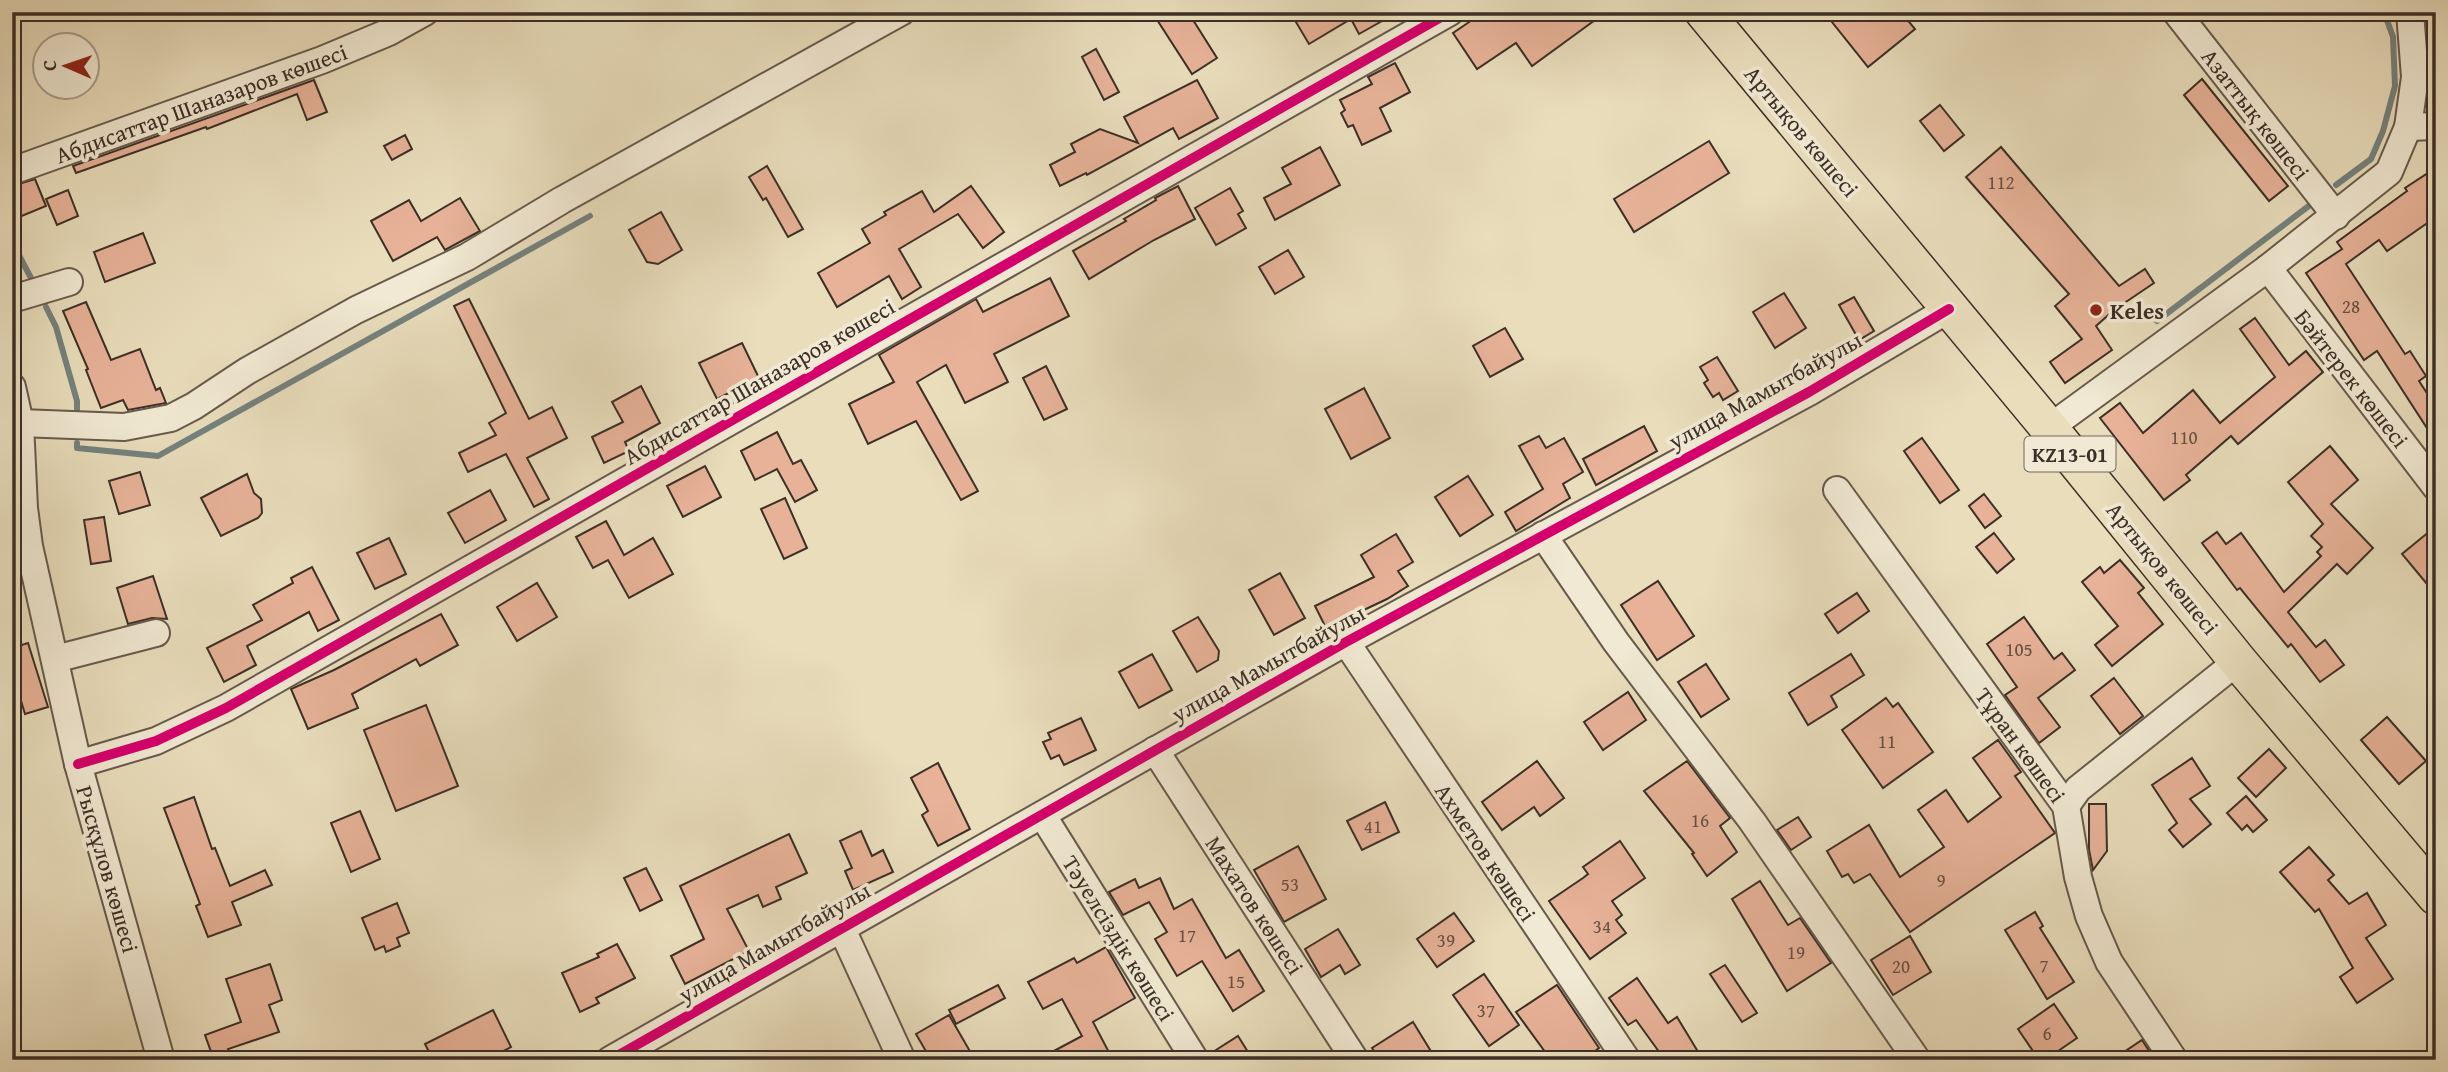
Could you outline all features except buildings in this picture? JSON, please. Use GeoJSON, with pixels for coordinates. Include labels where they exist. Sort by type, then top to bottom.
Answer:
{"type":"FeatureCollection","features":[{"type":"Feature","properties":{"kind":"highway","name":"Артықов көшесі"},"geometry":{"type":"LineString","coordinates":[[1704,12],[2049,428],[2238,662],[2436,895]]}},
{"type":"Feature","properties":{"kind":"street","name":"Абдисаттар Шаназаров көшесі"},"geometry":{"type":"LineString","coordinates":[[12,171],[321,60],[389,32],[425,12]]}},
{"type":"Feature","properties":{"kind":"street"},"geometry":{"type":"LineString","coordinates":[[20,423],[124,427],[171,418],[247,371],[356,310],[467,257],[562,200],[901,12]]}},
{"type":"Feature","properties":{"kind":"street","name":"Абдисаттар Шаназаров көшесі"},"geometry":{"type":"LineString","coordinates":[[78,764],[156,741],[226,708],[1450,12]]}},
{"type":"Feature","properties":{"kind":"street","name":"Азаттық көшесі"},"geometry":{"type":"LineString","coordinates":[[2176,12],[2336,216]]}},
{"type":"Feature","properties":{"kind":"street"},"geometry":{"type":"LineString","coordinates":[[2049,428],[2267,268],[2389,172],[2408,127],[2415,77],[2410,12]]}},
{"type":"Feature","properties":{"kind":"street"},"geometry":{"type":"LineString","coordinates":[[2408,127],[2436,126]]}},
{"type":"Feature","properties":{"kind":"street","name":"Бәйтерек көшесі"},"geometry":{"type":"LineString","coordinates":[[2267,268],[2436,487]]}},
{"type":"Feature","properties":{"kind":"street"},"geometry":{"type":"LineString","coordinates":[[12,299],[69,282]]}},
{"type":"Feature","properties":{"kind":"street","name":"улица Мамытбайулы"},"geometry":{"type":"LineString","coordinates":[[622,1057],[841,928],[1346,642],[1809,392],[1948,309]]}},
{"type":"Feature","properties":{"kind":"street","name":"Рысқұлов көшесі"},"geometry":{"type":"LineString","coordinates":[[12,387],[20,423],[24,508],[29,546],[78,764],[161,1060]]}},
{"type":"Feature","properties":{"kind":"street","name":"Тұран көшесі"},"geometry":{"type":"LineString","coordinates":[[1838,490],[2066,806],[2078,877],[2089,916],[2109,962],[2174,1060]]}},
{"type":"Feature","properties":{"kind":"street"},"geometry":{"type":"LineString","coordinates":[[1543,535],[1616,642],[1752,821],[1917,1060]]}},
{"type":"Feature","properties":{"kind":"street"},"geometry":{"type":"LineString","coordinates":[[55,659],[156,633]]}},
{"type":"Feature","properties":{"kind":"street","name":"Ахметов көшесі"},"geometry":{"type":"LineString","coordinates":[[1346,642],[1627,1060]]}},
{"type":"Feature","properties":{"kind":"street"},"geometry":{"type":"LineString","coordinates":[[2066,806],[2078,789],[2238,662]]}},
{"type":"Feature","properties":{"kind":"street","name":"Махатов көшесі"},"geometry":{"type":"LineString","coordinates":[[1155,750],[1355,1060]]}},
{"type":"Feature","properties":{"kind":"street","name":"Тәуелсіздік көшесі"},"geometry":{"type":"LineString","coordinates":[[1042,816],[1195,1060]]}},
{"type":"Feature","properties":{"kind":"street"},"geometry":{"type":"LineString","coordinates":[[841,928],[889,1037],[902,1060]]}},
{"type":"Feature","properties":{"kind":"waterway"},"geometry":{"type":"LineString","coordinates":[[2336,185],[2371,159],[2383,131],[2395,86],[2393,37],[2384,12]]}},
{"type":"Feature","properties":{"kind":"waterway"},"geometry":{"type":"LineString","coordinates":[[2157,321],[2310,205]]}},
{"type":"Feature","properties":{"kind":"waterway"},"geometry":{"type":"LineString","coordinates":[[77,443],[77,448],[158,456],[590,216]]}},
{"type":"Feature","properties":{"kind":"waterway"},"geometry":{"type":"LineString","coordinates":[[12,242],[31,278]]}},
{"type":"Feature","properties":{"kind":"waterway"},"geometry":{"type":"LineString","coordinates":[[46,307],[56,327],[77,401],[77,411]]}},
{"type":"Feature","properties":{"kind":"cycle path"},"geometry":{"type":"LineString","coordinates":[[78,764],[156,741],[226,708],[1450,12]]}},
{"type":"Feature","properties":{"kind":"cycle path"},"geometry":{"type":"LineString","coordinates":[[610,1060],[1346,642],[1809,392],[1949,309]]}},
{"type":"Feature","properties":{"kind":"place","name":"Keles"},"geometry":{"type":"Point","coordinates":[2096,310]}}]}
